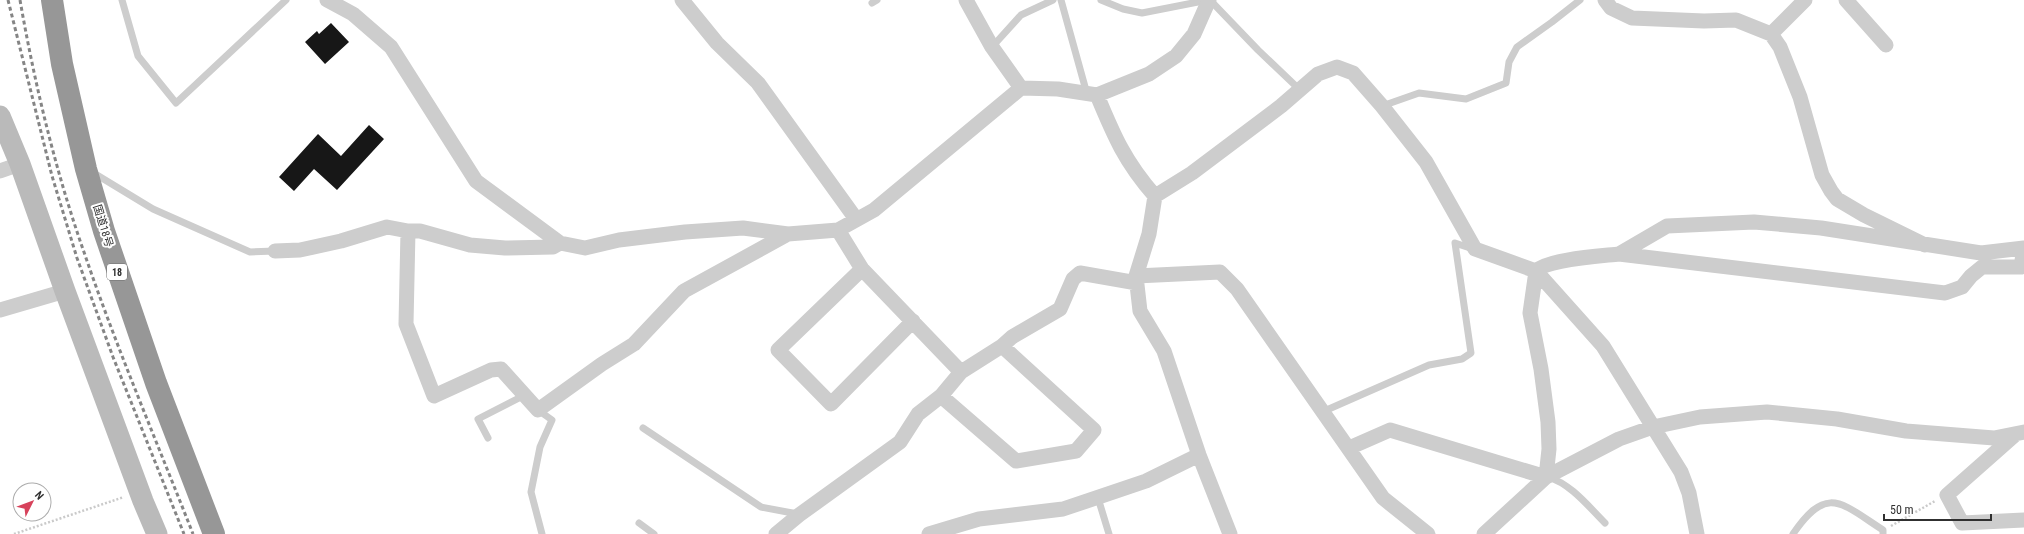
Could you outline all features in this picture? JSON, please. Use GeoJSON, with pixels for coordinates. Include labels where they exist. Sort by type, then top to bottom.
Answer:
{"type":"FeatureCollection","features":[{"type":"Feature","properties":{"kind":"highway","name":"国道18号"},"geometry":{"type":"LineString","coordinates":[[52,0],[62,64],[86,169],[128,303],[214,534]]}},
{"type":"Feature","properties":{"kind":"street"},"geometry":{"type":"LineString","coordinates":[[327,0],[354,14],[391,47],[476,181],[560,243],[585,248],[619,240],[685,232],[743,228],[788,234],[838,230],[848,226],[856,219],[874,210],[1021,88],[1058,89],[1092,94],[1149,74],[1176,56],[1194,34],[1209,0]]}},
{"type":"Feature","properties":{"kind":"street"},"geometry":{"type":"LineString","coordinates":[[682,0],[717,43],[758,83],[856,219]]}},
{"type":"Feature","properties":{"kind":"street"},"geometry":{"type":"LineString","coordinates":[[966,0],[992,47],[1021,88]]}},
{"type":"Feature","properties":{"kind":"street"},"geometry":{"type":"LineString","coordinates":[[1605,0],[1611,8],[1632,18],[1704,21],[1736,20],[1771,34],[1780,47],[1800,96],[1822,175],[1831,191],[1838,199],[1864,215],[1925,245]]}},
{"type":"Feature","properties":{"kind":"street"},"geometry":{"type":"LineString","coordinates":[[1771,34],[1804,0]]}},
{"type":"Feature","properties":{"kind":"street"},"geometry":{"type":"LineString","coordinates":[[1846,0],[1886,46]]}},
{"type":"Feature","properties":{"kind":"street"},"geometry":{"type":"LineString","coordinates":[[1154,196],[1192,173],[1300,90],[1318,74],[1337,67],[1353,73],[1382,106],[1426,162],[1475,249],[1536,271],[1603,346],[1681,472],[1690,493],[1697,534]]}},
{"type":"Feature","properties":{"kind":"street"},"geometry":{"type":"LineString","coordinates":[[1092,94],[1124,157],[1137,176],[1154,196],[1149,234],[1136,280],[1140,311],[1164,351],[1199,454],[1230,534]]}},
{"type":"Feature","properties":{"kind":"street"},"geometry":{"type":"LineString","coordinates":[[0,116],[20,164],[65,291],[157,534]]}},
{"type":"Feature","properties":{"kind":"street"},"geometry":{"type":"LineString","coordinates":[[0,171],[20,164]]}},
{"type":"Feature","properties":{"kind":"street"},"geometry":{"type":"LineString","coordinates":[[1546,477],[1549,449],[1548,422],[1541,370],[1530,313],[1536,271],[1541,266],[1575,259],[1620,254],[1945,293],[1962,287],[1971,276],[1982,267],[2021,267],[2024,248],[1981,253],[1821,228],[1754,222],[1667,226],[1620,254]]}},
{"type":"Feature","properties":{"kind":"street"},"geometry":{"type":"LineString","coordinates":[[275,251],[300,250],[341,241],[388,227],[408,231],[420,231],[470,245],[498,247],[553,247],[560,243]]}},
{"type":"Feature","properties":{"kind":"street"},"geometry":{"type":"LineString","coordinates":[[838,230],[862,269],[961,372]]}},
{"type":"Feature","properties":{"kind":"street"},"geometry":{"type":"LineString","coordinates":[[408,231],[406,324],[434,396],[491,370],[501,369],[523,396],[538,410],[634,344],[684,291],[788,234]]}},
{"type":"Feature","properties":{"kind":"street"},"geometry":{"type":"LineString","coordinates":[[862,269],[778,350],[831,404],[913,321]]}},
{"type":"Feature","properties":{"kind":"street"},"geometry":{"type":"LineString","coordinates":[[776,534],[799,515],[900,442],[918,414],[941,396],[961,372],[1002,346],[1012,337],[1060,309],[1073,279],[1080,273],[1136,280],[1220,272],[1237,289],[1383,498],[1428,534]]}},
{"type":"Feature","properties":{"kind":"street"},"geometry":{"type":"LineString","coordinates":[[0,310],[65,291]]}},
{"type":"Feature","properties":{"kind":"street"},"geometry":{"type":"LineString","coordinates":[[941,396],[1016,461],[1076,451],[1094,430],[1002,346]]}},
{"type":"Feature","properties":{"kind":"street"},"geometry":{"type":"LineString","coordinates":[[1484,534],[1546,477],[1619,439],[1653,427],[1700,417],[1767,412],[1837,419],[1906,432],[1994,438],[2022,430]]}},
{"type":"Feature","properties":{"kind":"street"},"geometry":{"type":"LineString","coordinates":[[1349,448],[1390,430],[1546,477]]}},
{"type":"Feature","properties":{"kind":"street"},"geometry":{"type":"LineString","coordinates":[[2022,430],[1947,495],[1962,523],[2024,520]]}},
{"type":"Feature","properties":{"kind":"street"},"geometry":{"type":"LineString","coordinates":[[929,534],[979,520],[1064,509],[1146,481],[1199,454]]}},
{"type":"Feature","properties":{"kind":"lane"},"geometry":{"type":"LineString","coordinates":[[122,0],[138,56],[176,104],[286,0]]}},
{"type":"Feature","properties":{"kind":"lane"},"geometry":{"type":"LineString","coordinates":[[992,47],[1021,15],[1053,0]]}},
{"type":"Feature","properties":{"kind":"lane"},"geometry":{"type":"LineString","coordinates":[[1061,0],[1092,94]]}},
{"type":"Feature","properties":{"kind":"lane"},"geometry":{"type":"LineString","coordinates":[[1101,0],[1123,9],[1142,13],[1209,0],[1300,90]]}},
{"type":"Feature","properties":{"kind":"lane"},"geometry":{"type":"LineString","coordinates":[[1382,106],[1419,93],[1466,99],[1506,83],[1509,62],[1517,47],[1580,0]]}},
{"type":"Feature","properties":{"kind":"lane"},"geometry":{"type":"LineString","coordinates":[[86,169],[153,209],[250,252],[275,251]]}},
{"type":"Feature","properties":{"kind":"lane"},"geometry":{"type":"LineString","coordinates":[[1322,412],[1429,365],[1462,359],[1471,353],[1455,243],[1475,249]]}},
{"type":"Feature","properties":{"kind":"lane"},"geometry":{"type":"LineString","coordinates":[[488,438],[478,419],[523,396]]}},
{"type":"Feature","properties":{"kind":"lane"},"geometry":{"type":"LineString","coordinates":[[538,410],[552,420],[540,446],[531,492],[542,534]]}},
{"type":"Feature","properties":{"kind":"lane"},"geometry":{"type":"LineString","coordinates":[[643,428],[761,507],[799,515]]}},
{"type":"Feature","properties":{"kind":"lane"},"geometry":{"type":"LineString","coordinates":[[1546,477],[1559,480],[1605,523]]}},
{"type":"Feature","properties":{"kind":"lane"},"geometry":{"type":"LineString","coordinates":[[1098,498],[1109,534]]}},
{"type":"Feature","properties":{"kind":"lane"},"geometry":{"type":"LineString","coordinates":[[1793,534],[1804,518],[1816,508],[1830,502],[1842,504],[1883,532]]}},
{"type":"Feature","properties":{"kind":"lane"},"geometry":{"type":"LineString","coordinates":[[639,523],[654,534]]}},
{"type":"Feature","properties":{"kind":"path"},"geometry":{"type":"LineString","coordinates":[[14,534],[140,492]]}},
{"type":"Feature","properties":{"kind":"path"},"geometry":{"type":"LineString","coordinates":[[1883,532],[1947,495]]}},
{"type":"Feature","properties":{"kind":"building"},"geometry":{"type":"Polygon","coordinates":[[[331,23],[349,42],[325,64],[305,42],[317,31],[319,34],[331,23]]]}},
{"type":"Feature","properties":{"kind":"building"},"geometry":{"type":"Polygon","coordinates":[[[369,125],[384,139],[337,190],[314,169],[294,191],[279,177],[318,134],[341,156],[369,125]]]}},
{"type":"Feature","properties":{"kind":"railway"},"geometry":{"type":"LineString","coordinates":[[8,0],[52,176],[77,258],[113,357],[184,534]]}},
{"type":"Feature","properties":{"kind":"railway"},"geometry":{"type":"LineString","coordinates":[[20,0],[32,65],[47,129],[74,224],[110,325],[193,534]]}}]}
